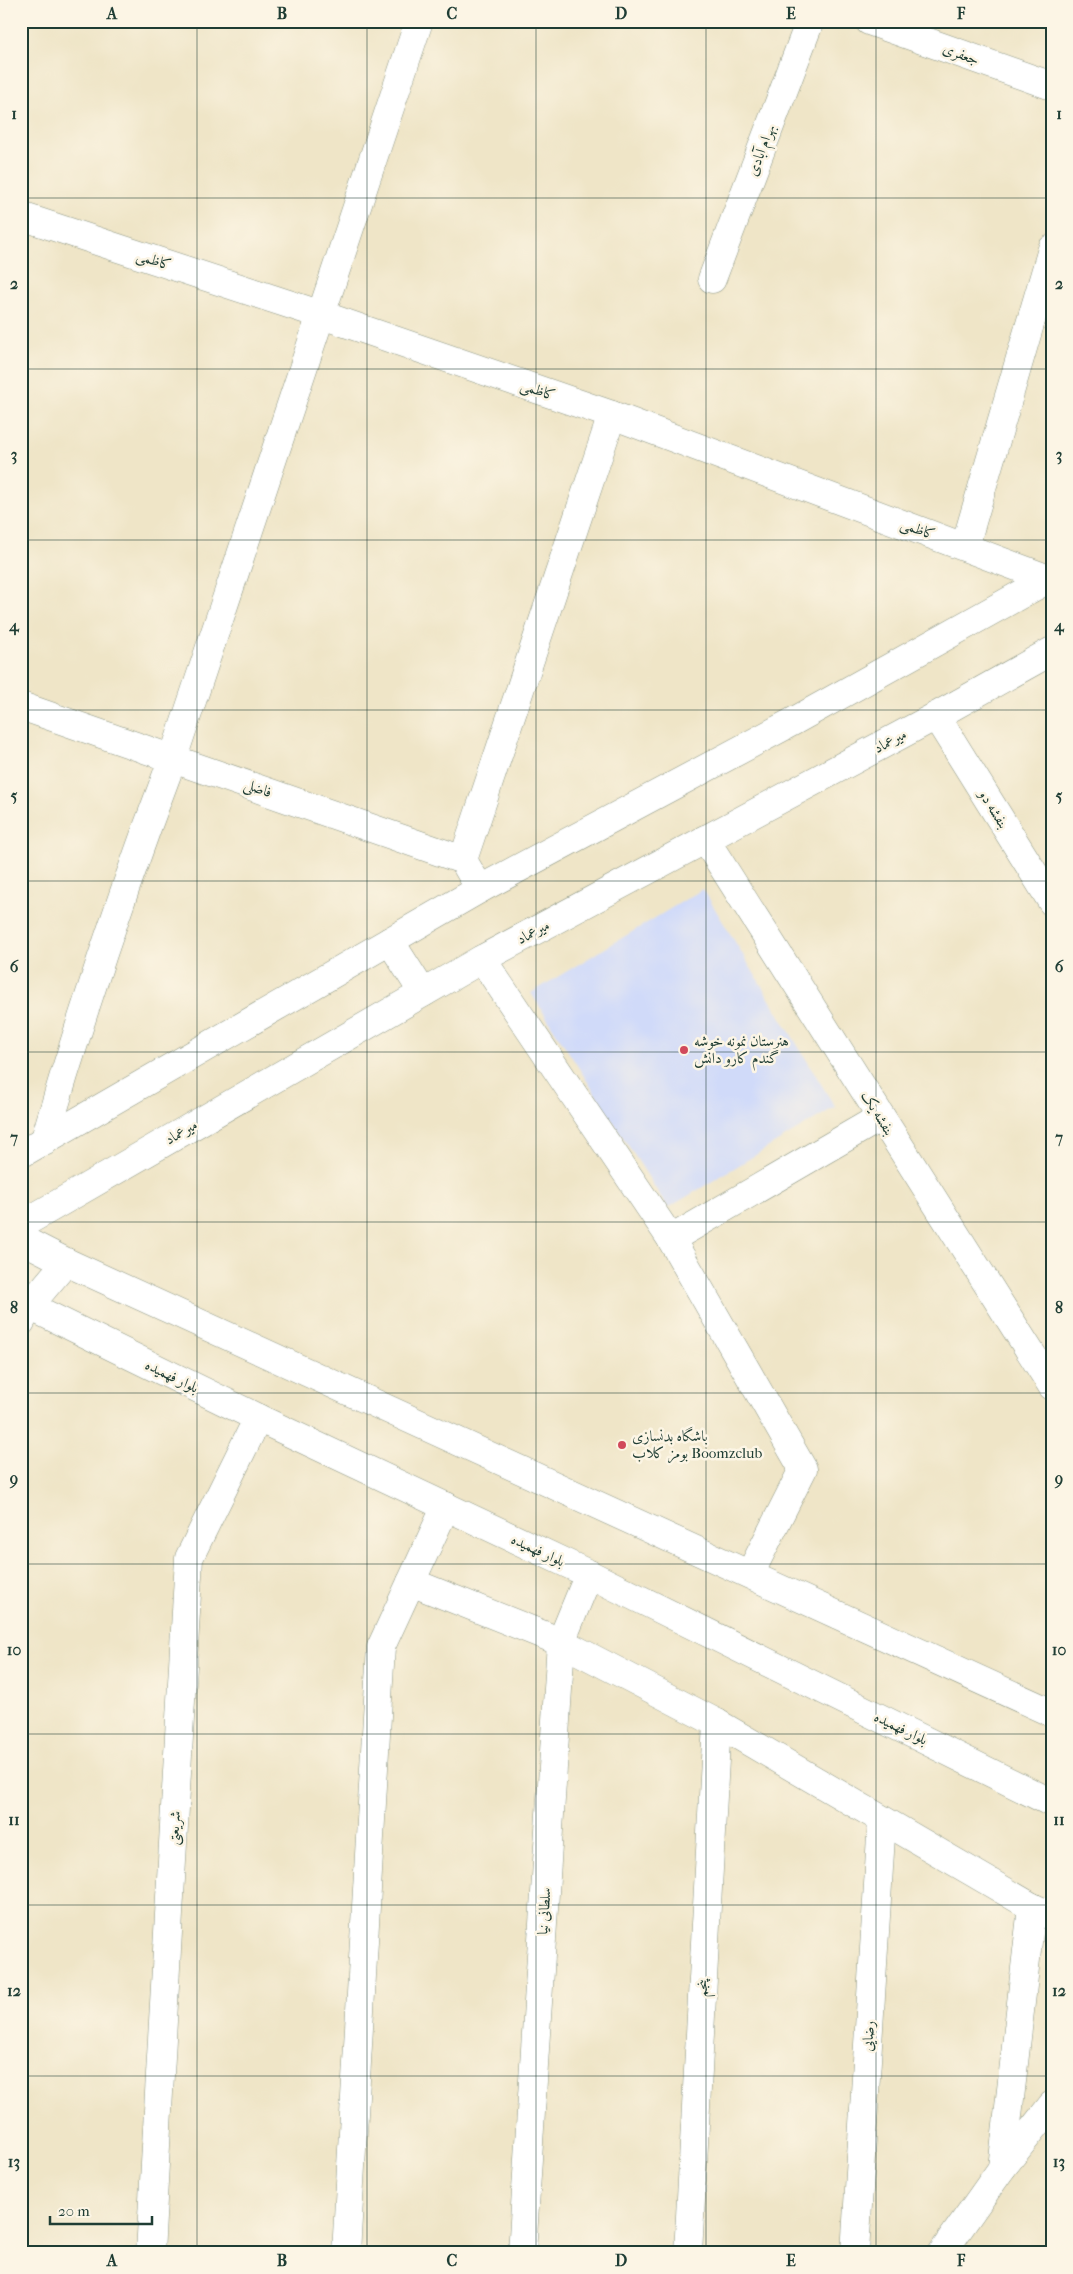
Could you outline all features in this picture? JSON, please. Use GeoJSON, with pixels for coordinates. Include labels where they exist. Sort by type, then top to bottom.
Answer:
{"type":"FeatureCollection","features":[{"type":"Feature","properties":{"kind":"street"},"geometry":{"type":"LineString","coordinates":[[33,1148],[75,1038],[132,864],[173,758],[420,21]]}},
{"type":"Feature","properties":{"kind":"street","name":"بهرام آبادی"},"geometry":{"type":"LineString","coordinates":[[712,278],[810,21]]}},
{"type":"Feature","properties":{"kind":"street","name":"جعفری"},"geometry":{"type":"LineString","coordinates":[[869,21],[1052,86]]}},
{"type":"Feature","properties":{"kind":"street","name":"کاظمی"},"geometry":{"type":"LineString","coordinates":[[21,216],[322,315],[612,416],[1050,578]]}},
{"type":"Feature","properties":{"kind":"street"},"geometry":{"type":"LineString","coordinates":[[965,546],[1052,249]]}},
{"type":"Feature","properties":{"kind":"street"},"geometry":{"type":"LineString","coordinates":[[480,889],[463,860],[612,416]]}},
{"type":"Feature","properties":{"kind":"street"},"geometry":{"type":"LineString","coordinates":[[33,1148],[480,889],[794,721],[1050,578]]}},
{"type":"Feature","properties":{"kind":"street","name":"میرعماد"},"geometry":{"type":"LineString","coordinates":[[21,1225],[482,959],[936,716],[1052,650]]}},
{"type":"Feature","properties":{"kind":"street","name":"فاضلی"},"geometry":{"type":"LineString","coordinates":[[21,706],[463,860]]}},
{"type":"Feature","properties":{"kind":"street","name":"بنفشه دو"},"geometry":{"type":"LineString","coordinates":[[936,716],[1052,902]]}},
{"type":"Feature","properties":{"kind":"street","name":"بنفشه یک"},"geometry":{"type":"LineString","coordinates":[[705,840],[1052,1386]]}},
{"type":"Feature","properties":{"kind":"street"},"geometry":{"type":"LineString","coordinates":[[390,941],[423,993]]}},
{"type":"Feature","properties":{"kind":"street"},"geometry":{"type":"LineString","coordinates":[[482,959],[671,1239],[802,1469],[750,1574]]}},
{"type":"Feature","properties":{"kind":"street"},"geometry":{"type":"LineString","coordinates":[[671,1239],[881,1117]]}},
{"type":"Feature","properties":{"kind":"street"},"geometry":{"type":"LineString","coordinates":[[21,1239],[66,1262],[1052,1713]]}},
{"type":"Feature","properties":{"kind":"street"},"geometry":{"type":"LineString","coordinates":[[24,1310],[66,1262]]}},
{"type":"Feature","properties":{"kind":"street","name":"بلوار فهمیده"},"geometry":{"type":"LineString","coordinates":[[24,1310],[589,1574],[1052,1803]]}},
{"type":"Feature","properties":{"kind":"street","name":"شریعتی"},"geometry":{"type":"LineString","coordinates":[[150,2253],[189,1558],[258,1418]]}},
{"type":"Feature","properties":{"kind":"street"},"geometry":{"type":"LineString","coordinates":[[346,2253],[381,1646],[446,1506]]}},
{"type":"Feature","properties":{"kind":"street","name":"سلطانی نیا"},"geometry":{"type":"LineString","coordinates":[[522,2253],[561,1642],[589,1574]]}},
{"type":"Feature","properties":{"kind":"street"},"geometry":{"type":"LineString","coordinates":[[411,1582],[561,1642],[717,1723],[1042,1911],[1002,2168]]}},
{"type":"Feature","properties":{"kind":"street","name":"پنجم"},"geometry":{"type":"LineString","coordinates":[[688,2253],[717,1723]]}},
{"type":"Feature","properties":{"kind":"street","name":"رضایی"},"geometry":{"type":"LineString","coordinates":[[855,2253],[882,1820]]}},
{"type":"Feature","properties":{"kind":"street"},"geometry":{"type":"LineString","coordinates":[[942,2253],[1002,2168],[1052,2106]]}},
{"type":"Feature","properties":{"kind":"shaded area","name":"هنرستان نمونه خوشه گندم کارو دانش"},"geometry":{"type":"Polygon","coordinates":[[[703,889],[835,1107],[668,1208],[531,993],[703,889]]]}},
{"type":"Feature","properties":{"kind":"place","name":"هنرستان نمونه خوشه گندم کارو دانش"},"geometry":{"type":"Point","coordinates":[684,1050]}},
{"type":"Feature","properties":{"kind":"place","name":"باشگاه بدنسازی بومز کلاب Boomzclub"},"geometry":{"type":"Point","coordinates":[622,1445]}}]}
